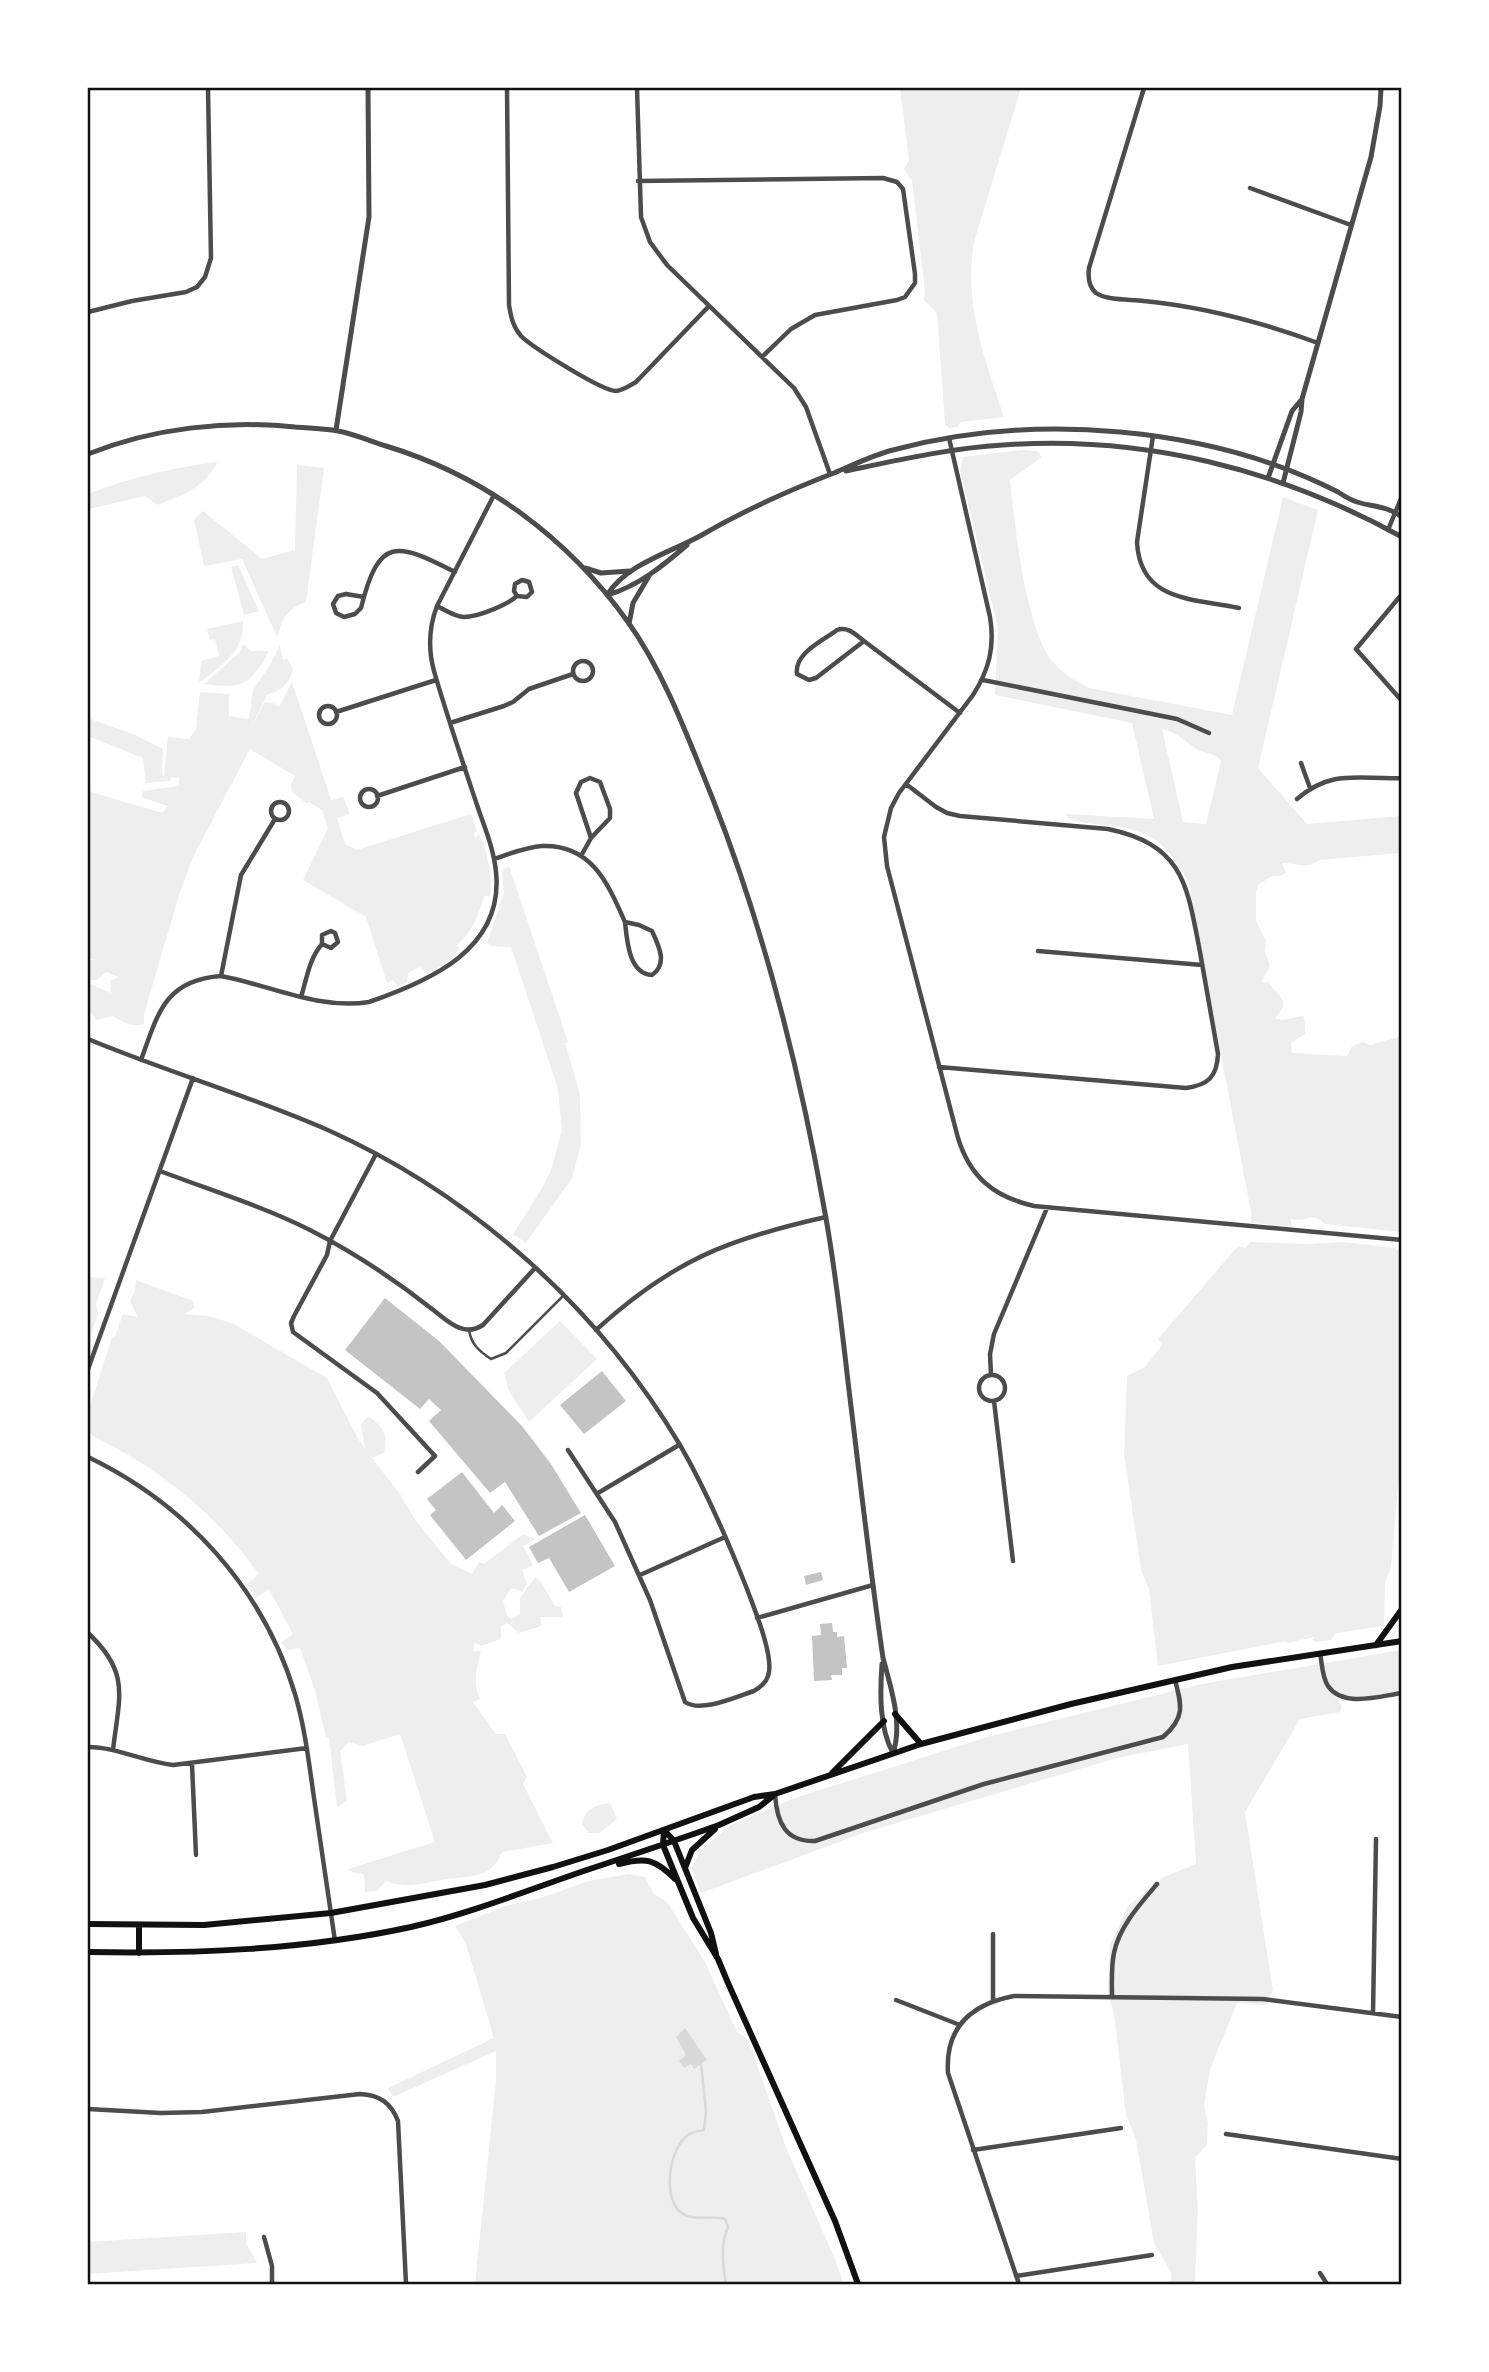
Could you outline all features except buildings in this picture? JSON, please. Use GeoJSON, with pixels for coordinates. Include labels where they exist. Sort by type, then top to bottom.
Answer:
{"type":"FeatureCollection","features":[{"type":"Feature","properties":{"kind":"main road"},"geometry":{"type":"LineString","coordinates":[[1376,1645],[1402,1609]]}},
{"type":"Feature","properties":{"kind":"main road"},"geometry":{"type":"LineString","coordinates":[[88,1924],[204,1925],[331,1913],[485,1885],[577,1860],[754,1797],[775,1794],[921,1744],[1072,1703],[1232,1667],[1402,1641]]}},
{"type":"Feature","properties":{"kind":"main road"},"geometry":{"type":"LineString","coordinates":[[895,1714],[921,1744]]}},
{"type":"Feature","properties":{"kind":"main road"},"geometry":{"type":"LineString","coordinates":[[831,1775],[884,1721]]}},
{"type":"Feature","properties":{"kind":"main road"},"geometry":{"type":"LineString","coordinates":[[88,1952],[139,1953],[257,1948],[334,1941],[412,1926],[450,1916],[719,1825],[759,1807],[775,1794]]}},
{"type":"Feature","properties":{"kind":"main road"},"geometry":{"type":"LineString","coordinates":[[685,1868],[692,1850],[719,1825]]}},
{"type":"Feature","properties":{"kind":"main road"},"geometry":{"type":"LineString","coordinates":[[664,1830],[674,1841],[711,1933],[718,1959]]}},
{"type":"Feature","properties":{"kind":"main road"},"geometry":{"type":"LineString","coordinates":[[664,1830],[663,1845],[678,1883],[693,1918],[718,1959],[835,2221],[858,2284]]}},
{"type":"Feature","properties":{"kind":"main road"},"geometry":{"type":"LineString","coordinates":[[581,1872],[644,1859],[662,1867],[678,1883]]}},
{"type":"Feature","properties":{"kind":"main road"},"geometry":{"type":"LineString","coordinates":[[139,1925],[139,1953]]}},
{"type":"Feature","properties":{"kind":"street"},"geometry":{"type":"LineString","coordinates":[[88,312],[132,300],[186,292],[197,287],[205,277],[211,258],[208,88]]}},
{"type":"Feature","properties":{"kind":"street"},"geometry":{"type":"LineString","coordinates":[[336,430],[369,217],[369,88]]}},
{"type":"Feature","properties":{"kind":"street"},"geometry":{"type":"LineString","coordinates":[[507,88],[509,305],[511,318],[522,337],[598,386],[617,391],[636,382],[709,306]]}},
{"type":"Feature","properties":{"kind":"street"},"geometry":{"type":"LineString","coordinates":[[637,88],[641,217],[650,242],[667,265],[800,397],[830,474]]}},
{"type":"Feature","properties":{"kind":"street"},"geometry":{"type":"LineString","coordinates":[[1144,88],[1089,268],[1092,287],[1096,292],[1109,297],[1171,304],[1238,317],[1318,343]]}},
{"type":"Feature","properties":{"kind":"street"},"geometry":{"type":"LineString","coordinates":[[1283,483],[1302,399],[1371,157],[1381,88]]}},
{"type":"Feature","properties":{"kind":"street"},"geometry":{"type":"LineString","coordinates":[[638,181],[883,178],[897,182],[903,189],[915,274],[911,291],[897,300],[809,318],[791,329],[762,357]]}},
{"type":"Feature","properties":{"kind":"street"},"geometry":{"type":"LineString","coordinates":[[1250,188],[1351,225]]}},
{"type":"Feature","properties":{"kind":"street"},"geometry":{"type":"LineString","coordinates":[[1268,478],[1292,411],[1302,399]]}},
{"type":"Feature","properties":{"kind":"street"},"geometry":{"type":"LineString","coordinates":[[88,454],[109,445],[155,434],[202,427],[265,424],[336,430],[414,454],[455,472],[526,516],[585,568],[629,624],[662,680],[729,841],[784,1019],[810,1131],[833,1264],[883,1658],[895,1714],[898,1739],[893,1753]]}},
{"type":"Feature","properties":{"kind":"street"},"geometry":{"type":"LineString","coordinates":[[607,595],[614,584],[634,570],[769,499],[889,451],[978,434],[1068,430],[1153,436],[1199,444],[1305,475],[1356,502],[1395,512],[1402,517]]}},
{"type":"Feature","properties":{"kind":"street"},"geometry":{"type":"LineString","coordinates":[[1153,436],[1137,542],[1143,573],[1156,586],[1173,594],[1238,608]]}},
{"type":"Feature","properties":{"kind":"street"},"geometry":{"type":"LineString","coordinates":[[949,438],[992,631],[990,657],[983,680],[898,796],[887,822],[885,852],[961,1150],[972,1169],[992,1189],[1007,1199],[1047,1208],[1402,1240]]}},
{"type":"Feature","properties":{"kind":"street"},"geometry":{"type":"LineString","coordinates":[[830,474],[952,451],[1003,445],[1048,443],[1151,449],[1209,461],[1300,488],[1402,537]]}},
{"type":"Feature","properties":{"kind":"street"},"geometry":{"type":"LineString","coordinates":[[141,1060],[163,1005],[173,993],[203,977],[221,976],[340,1005],[369,1002],[455,961],[478,940],[490,918],[497,889],[494,859],[436,680],[430,645],[438,606],[494,495]]}},
{"type":"Feature","properties":{"kind":"street"},"geometry":{"type":"LineString","coordinates":[[1388,530],[1402,496]]}},
{"type":"Feature","properties":{"kind":"street"},"geometry":{"type":"LineString","coordinates":[[607,595],[623,590],[650,573],[670,560],[692,540]]}},
{"type":"Feature","properties":{"kind":"street"},"geometry":{"type":"LineString","coordinates":[[364,597],[346,594],[338,596],[333,604],[335,613],[344,617],[355,614],[361,608],[376,564],[395,551],[407,550],[419,554],[454,572]]}},
{"type":"Feature","properties":{"kind":"street"},"geometry":{"type":"LineString","coordinates":[[585,568],[601,573],[634,570]]}},
{"type":"Feature","properties":{"kind":"street"},"geometry":{"type":"LineString","coordinates":[[629,624],[633,603],[650,573]]}},
{"type":"Feature","properties":{"kind":"street"},"geometry":{"type":"LineString","coordinates":[[522,580],[529,582],[532,588],[530,595],[524,598],[517,596],[514,591],[515,584],[522,580]]}},
{"type":"Feature","properties":{"kind":"street"},"geometry":{"type":"LineString","coordinates":[[1402,594],[1356,649],[1402,701]]}},
{"type":"Feature","properties":{"kind":"street"},"geometry":{"type":"LineString","coordinates":[[438,606],[467,617],[506,604],[517,596]]}},
{"type":"Feature","properties":{"kind":"street"},"geometry":{"type":"LineString","coordinates":[[864,641],[816,678],[809,680],[797,674],[799,659],[842,628],[864,641],[960,713]]}},
{"type":"Feature","properties":{"kind":"street"},"geometry":{"type":"LineString","coordinates":[[579,661],[587,661],[592,667],[591,676],[585,680],[578,679],[573,674],[574,666],[579,661]]}},
{"type":"Feature","properties":{"kind":"street"},"geometry":{"type":"LineString","coordinates":[[450,723],[504,706],[529,689],[573,674]]}},
{"type":"Feature","properties":{"kind":"street"},"geometry":{"type":"LineString","coordinates":[[337,712],[436,680]]}},
{"type":"Feature","properties":{"kind":"street"},"geometry":{"type":"LineString","coordinates":[[983,680],[1177,719],[1209,733]]}},
{"type":"Feature","properties":{"kind":"street"},"geometry":{"type":"LineString","coordinates":[[325,706],[332,707],[337,712],[332,723],[325,723],[320,718],[320,710],[325,706]]}},
{"type":"Feature","properties":{"kind":"street"},"geometry":{"type":"LineString","coordinates":[[1301,763],[1310,788]]}},
{"type":"Feature","properties":{"kind":"street"},"geometry":{"type":"LineString","coordinates":[[377,796],[465,767]]}},
{"type":"Feature","properties":{"kind":"street"},"geometry":{"type":"LineString","coordinates":[[1297,799],[1310,788],[1354,776],[1402,778]]}},
{"type":"Feature","properties":{"kind":"street"},"geometry":{"type":"LineString","coordinates":[[581,856],[591,838],[607,823],[611,813],[600,782],[590,778],[581,782],[576,793],[591,838]]}},
{"type":"Feature","properties":{"kind":"street"},"geometry":{"type":"LineString","coordinates":[[906,784],[947,813],[1108,829],[1131,834],[1149,843],[1173,863],[1187,889],[1218,1054],[1212,1078],[1200,1086],[1186,1088],[939,1067]]}},
{"type":"Feature","properties":{"kind":"street"},"geometry":{"type":"LineString","coordinates":[[366,790],[372,790],[377,796],[372,807],[365,806],[360,801],[361,794],[366,790]]}},
{"type":"Feature","properties":{"kind":"street"},"geometry":{"type":"LineString","coordinates":[[286,803],[289,807],[288,816],[280,821],[275,819],[272,806],[286,803]]}},
{"type":"Feature","properties":{"kind":"street"},"geometry":{"type":"LineString","coordinates":[[221,976],[241,875],[275,819]]}},
{"type":"Feature","properties":{"kind":"street"},"geometry":{"type":"LineString","coordinates":[[494,859],[542,846],[562,848],[595,866],[605,879],[625,922],[627,939],[638,970],[645,975],[652,975],[660,969],[662,963],[652,931],[625,922]]}},
{"type":"Feature","properties":{"kind":"street"},"geometry":{"type":"LineString","coordinates":[[301,997],[310,963],[323,944]]}},
{"type":"Feature","properties":{"kind":"street"},"geometry":{"type":"LineString","coordinates":[[1038,951],[1202,965]]}},
{"type":"Feature","properties":{"kind":"street"},"geometry":{"type":"LineString","coordinates":[[88,1038],[288,1113],[376,1154],[420,1179],[496,1234],[564,1296],[596,1330],[645,1394],[679,1445],[725,1537],[757,1619],[769,1662],[769,1672],[757,1689],[709,1705],[692,1706],[685,1702],[640,1575],[615,1522],[568,1450]]}},
{"type":"Feature","properties":{"kind":"street"},"geometry":{"type":"LineString","coordinates":[[88,1369],[193,1078]]}},
{"type":"Feature","properties":{"kind":"street"},"geometry":{"type":"LineString","coordinates":[[376,1154],[293,1318],[293,1332],[377,1393],[435,1456],[418,1472]]}},
{"type":"Feature","properties":{"kind":"street"},"geometry":{"type":"LineString","coordinates":[[160,1171],[269,1212],[330,1241],[402,1286],[453,1326],[469,1330],[483,1325],[535,1268]]}},
{"type":"Feature","properties":{"kind":"street"},"geometry":{"type":"LineString","coordinates":[[991,1376],[990,1354],[994,1334],[1047,1208]]}},
{"type":"Feature","properties":{"kind":"street"},"geometry":{"type":"LineString","coordinates":[[596,1330],[648,1286],[692,1259],[750,1235],[826,1217]]}},
{"type":"Feature","properties":{"kind":"street"},"geometry":{"type":"LineString","coordinates":[[991,1376],[1000,1378],[1005,1387],[1002,1396],[994,1401],[984,1398],[979,1390],[982,1380],[991,1376]]}},
{"type":"Feature","properties":{"kind":"street"},"geometry":{"type":"LineString","coordinates":[[994,1401],[1013,1561]]}},
{"type":"Feature","properties":{"kind":"street"},"geometry":{"type":"LineString","coordinates":[[598,1493],[679,1445]]}},
{"type":"Feature","properties":{"kind":"street"},"geometry":{"type":"LineString","coordinates":[[88,1457],[135,1482],[175,1511],[210,1545],[259,1612],[286,1668],[297,1702],[307,1748],[334,1941]]}},
{"type":"Feature","properties":{"kind":"street"},"geometry":{"type":"LineString","coordinates":[[640,1575],[725,1537]]}},
{"type":"Feature","properties":{"kind":"street"},"geometry":{"type":"LineString","coordinates":[[757,1619],[873,1585]]}},
{"type":"Feature","properties":{"kind":"street"},"geometry":{"type":"LineString","coordinates":[[88,1633],[107,1653],[118,1674],[120,1691],[113,1750]]}},
{"type":"Feature","properties":{"kind":"street"},"geometry":{"type":"LineString","coordinates":[[1320,1653],[1327,1685],[1340,1696],[1363,1698],[1402,1693]]}},
{"type":"Feature","properties":{"kind":"street"},"geometry":{"type":"LineString","coordinates":[[883,1658],[881,1687],[886,1742],[893,1753]]}},
{"type":"Feature","properties":{"kind":"street"},"geometry":{"type":"LineString","coordinates":[[775,1794],[776,1812],[785,1830],[803,1841],[815,1841],[984,1784],[1163,1737],[1174,1728],[1181,1711],[1175,1680]]}},
{"type":"Feature","properties":{"kind":"street"},"geometry":{"type":"LineString","coordinates":[[88,1747],[113,1750],[154,1763],[173,1765],[307,1748]]}},
{"type":"Feature","properties":{"kind":"street"},"geometry":{"type":"LineString","coordinates":[[192,1763],[196,1855]]}},
{"type":"Feature","properties":{"kind":"street"},"geometry":{"type":"LineString","coordinates":[[1373,2014],[1376,1839]]}},
{"type":"Feature","properties":{"kind":"street"},"geometry":{"type":"LineString","coordinates":[[1112,1997],[1113,1962],[1118,1941],[1135,1910],[1157,1884]]}},
{"type":"Feature","properties":{"kind":"street"},"geometry":{"type":"LineString","coordinates":[[993,1934],[993,2000]]}},
{"type":"Feature","properties":{"kind":"street"},"geometry":{"type":"LineString","coordinates":[[1019,2284],[948,2073],[947,2057],[960,2025],[974,2009],[993,2000],[1014,1996],[1263,1999],[1402,2017]]}},
{"type":"Feature","properties":{"kind":"street"},"geometry":{"type":"LineString","coordinates":[[896,2000],[960,2025]]}},
{"type":"Feature","properties":{"kind":"street"},"geometry":{"type":"LineString","coordinates":[[88,2109],[202,2112],[360,2094],[377,2096],[394,2110],[399,2126],[406,2284]]}},
{"type":"Feature","properties":{"kind":"street"},"geometry":{"type":"LineString","coordinates":[[973,2150],[1121,2128]]}},
{"type":"Feature","properties":{"kind":"street"},"geometry":{"type":"LineString","coordinates":[[1226,2134],[1402,2159]]}},
{"type":"Feature","properties":{"kind":"street"},"geometry":{"type":"LineString","coordinates":[[264,2236],[272,2266],[272,2284]]}},
{"type":"Feature","properties":{"kind":"street"},"geometry":{"type":"LineString","coordinates":[[1016,2276],[1152,2255]]}},
{"type":"Feature","properties":{"kind":"street"},"geometry":{"type":"LineString","coordinates":[[1320,2273],[1327,2284]]}},
{"type":"Feature","properties":{"kind":"lane"},"geometry":{"type":"LineString","coordinates":[[469,1330],[473,1345],[491,1359],[498,1358],[564,1296]]}},
{"type":"Feature","properties":{"kind":"shaded area"},"geometry":{"type":"Polygon","coordinates":[[[900,88],[1021,88],[974,242],[971,265],[971,287],[978,331],[1004,417],[961,422],[957,427],[949,428],[945,424],[937,313],[924,300],[912,181],[904,169],[909,161],[900,88]]]}},
{"type":"Feature","properties":{"kind":"shaded area"},"geometry":{"type":"Polygon","coordinates":[[[1023,450],[1037,451],[1042,457],[1010,480],[1018,549],[1029,603],[1044,648],[1058,667],[1089,688],[1232,715],[1283,497],[1318,510],[1258,768],[1307,824],[1401,816],[1401,853],[1319,860],[1305,866],[1282,863],[1286,873],[1272,876],[1258,885],[1256,921],[1266,941],[1265,952],[1270,966],[1261,982],[1268,982],[1283,1000],[1283,1008],[1275,1018],[1282,1020],[1303,1016],[1305,1034],[1291,1043],[1292,1053],[1347,1056],[1352,1046],[1363,1042],[1370,1045],[1401,1036],[1401,1232],[1325,1224],[1315,1218],[1290,1218],[1292,1227],[1251,1223],[1188,881],[1166,849],[1150,836],[1127,829],[1079,822],[1068,818],[1066,814],[1154,819],[1132,723],[995,695],[998,628],[960,470],[963,457],[1023,450]],[[1162,729],[1183,822],[1206,824],[1221,761],[1215,755],[1201,751],[1162,729]]]}},
{"type":"Feature","properties":{"kind":"shaded area"},"geometry":{"type":"Polygon","coordinates":[[[216,462],[212,471],[199,484],[184,494],[157,505],[145,496],[88,509],[88,494],[103,488],[150,474],[216,462]]]}},
{"type":"Feature","properties":{"kind":"shaded area"},"geometry":{"type":"Polygon","coordinates":[[[297,465],[324,468],[306,602],[287,615],[277,637],[242,559],[204,566],[194,520],[203,511],[262,559],[295,550],[297,465]]]}},
{"type":"Feature","properties":{"kind":"shaded area"},"geometry":{"type":"Polygon","coordinates":[[[238,565],[259,611],[244,615],[231,567],[238,565]]]}},
{"type":"Feature","properties":{"kind":"shaded area"},"geometry":{"type":"Polygon","coordinates":[[[243,621],[240,640],[231,656],[199,682],[201,661],[219,656],[215,639],[210,640],[207,629],[243,621]]]}},
{"type":"Feature","properties":{"kind":"shaded area"},"geometry":{"type":"Polygon","coordinates":[[[243,644],[251,651],[269,651],[256,672],[237,685],[204,684],[240,652],[243,644]]]}},
{"type":"Feature","properties":{"kind":"shaded area"},"geometry":{"type":"Polygon","coordinates":[[[280,645],[283,660],[287,658],[293,669],[281,688],[268,694],[247,735],[265,702],[279,707],[292,682],[331,800],[343,797],[350,814],[337,818],[345,844],[357,850],[471,814],[477,831],[474,833],[475,838],[479,834],[487,856],[490,896],[484,896],[474,923],[457,945],[459,953],[427,974],[420,967],[408,973],[407,982],[398,987],[393,980],[387,983],[366,917],[303,880],[328,828],[322,810],[309,802],[306,803],[292,792],[291,784],[295,776],[250,749],[193,857],[144,1014],[144,1024],[132,1025],[113,1016],[96,1020],[89,1007],[88,983],[111,993],[110,981],[119,977],[106,972],[97,980],[88,980],[88,962],[93,959],[88,959],[88,791],[162,813],[168,806],[141,797],[143,791],[179,786],[179,778],[171,777],[170,781],[146,783],[143,758],[88,736],[88,718],[135,735],[163,749],[164,776],[168,737],[189,739],[196,729],[200,692],[229,694],[229,716],[249,719],[253,690],[280,645]]]}},
{"type":"Feature","properties":{"kind":"shaded area"},"geometry":{"type":"Polygon","coordinates":[[[509,866],[568,1042],[565,1043],[580,1094],[581,1144],[572,1178],[526,1243],[513,1234],[551,1170],[562,1131],[558,1089],[511,947],[492,946],[487,943],[504,893],[502,870],[509,866]]]}},
{"type":"Feature","properties":{"kind":"shaded area"},"geometry":{"type":"Polygon","coordinates":[[[1250,1242],[1343,1242],[1395,1248],[1401,1252],[1402,1442],[1391,1567],[1385,1583],[1384,1626],[1336,1633],[1331,1640],[1316,1642],[1312,1640],[1314,1637],[1287,1643],[1286,1641],[1158,1666],[1149,1589],[1141,1570],[1124,1453],[1127,1376],[1145,1367],[1162,1345],[1158,1339],[1238,1246],[1245,1248],[1250,1242]]]}},
{"type":"Feature","properties":{"kind":"shaded area"},"geometry":{"type":"Polygon","coordinates":[[[88,1277],[105,1278],[96,1304],[98,1314],[88,1343],[88,1277]]]}},
{"type":"Feature","properties":{"kind":"shaded area"},"geometry":{"type":"Polygon","coordinates":[[[136,1280],[193,1301],[194,1308],[185,1314],[208,1316],[232,1323],[327,1378],[365,1448],[361,1425],[364,1420],[369,1417],[381,1428],[385,1436],[384,1453],[372,1458],[400,1494],[415,1520],[451,1564],[472,1574],[479,1562],[484,1564],[523,1534],[535,1539],[523,1546],[533,1565],[522,1570],[527,1584],[522,1591],[511,1588],[503,1601],[507,1616],[512,1619],[520,1614],[520,1598],[535,1577],[541,1582],[555,1606],[561,1607],[563,1617],[540,1617],[541,1626],[519,1633],[507,1623],[501,1626],[501,1639],[481,1646],[475,1642],[473,1652],[481,1651],[476,1681],[480,1699],[473,1702],[496,1734],[505,1734],[527,1777],[523,1784],[553,1843],[502,1852],[497,1862],[484,1873],[414,1885],[386,1881],[377,1891],[365,1892],[364,1874],[348,1869],[435,1842],[400,1734],[362,1746],[349,1742],[340,1751],[347,1801],[337,1807],[329,1737],[326,1738],[315,1690],[300,1648],[288,1650],[281,1643],[293,1634],[269,1589],[256,1598],[247,1584],[259,1574],[224,1531],[185,1494],[141,1463],[93,1436],[88,1430],[88,1413],[112,1337],[115,1336],[123,1314],[138,1317],[130,1301],[136,1280]]]}},
{"type":"Feature","properties":{"kind":"shaded area"},"geometry":{"type":"Polygon","coordinates":[[[560,1321],[597,1359],[529,1422],[508,1389],[504,1373],[560,1321]]]}},
{"type":"Feature","properties":{"kind":"shaded area"},"geometry":{"type":"Polygon","coordinates":[[[1401,1650],[1401,1693],[1355,1698],[1330,1689],[1342,1706],[1340,1712],[1300,1719],[1245,1812],[1273,1990],[1266,2005],[1237,2003],[1210,2069],[1204,2106],[1208,2123],[1207,2145],[1195,2158],[1198,2210],[1195,2284],[1171,2284],[1171,2272],[1154,2243],[1136,2140],[1126,2115],[1114,2014],[1108,1994],[1110,1945],[1128,1906],[1164,1877],[1196,1864],[1188,1744],[1117,1758],[866,1832],[701,1893],[692,1869],[700,1851],[731,1825],[795,1798],[991,1736],[1202,1684],[1401,1650]]]}},
{"type":"Feature","properties":{"kind":"shaded area"},"geometry":{"type":"Polygon","coordinates":[[[610,1803],[617,1819],[599,1833],[589,1833],[582,1824],[588,1811],[610,1803]]]}},
{"type":"Feature","properties":{"kind":"shaded area"},"geometry":{"type":"Polygon","coordinates":[[[629,1874],[645,1877],[654,1894],[667,1902],[705,1962],[737,2032],[748,2039],[785,2145],[837,2264],[843,2284],[475,2284],[496,2080],[496,2051],[393,2097],[388,2088],[494,2038],[466,1944],[455,1926],[506,1906],[540,1898],[589,1881],[629,1874]]]}},
{"type":"Feature","properties":{"kind":"shaded area"},"geometry":{"type":"Polygon","coordinates":[[[685,2028],[707,2060],[694,2069],[691,2064],[684,2068],[679,2061],[686,2055],[676,2037],[685,2028]]]}},
{"type":"Feature","properties":{"kind":"shaded area"},"geometry":{"type":"Polygon","coordinates":[[[246,2232],[246,2243],[257,2263],[88,2274],[88,2242],[246,2232]]]}},
{"type":"Feature","properties":{"kind":"waterway"},"geometry":{"type":"LineString","coordinates":[[701,2063],[706,2111],[704,2130],[690,2134],[681,2142],[672,2162],[670,2186],[676,2207],[683,2214],[725,2219],[728,2227],[723,2248],[726,2284]]}}]}
